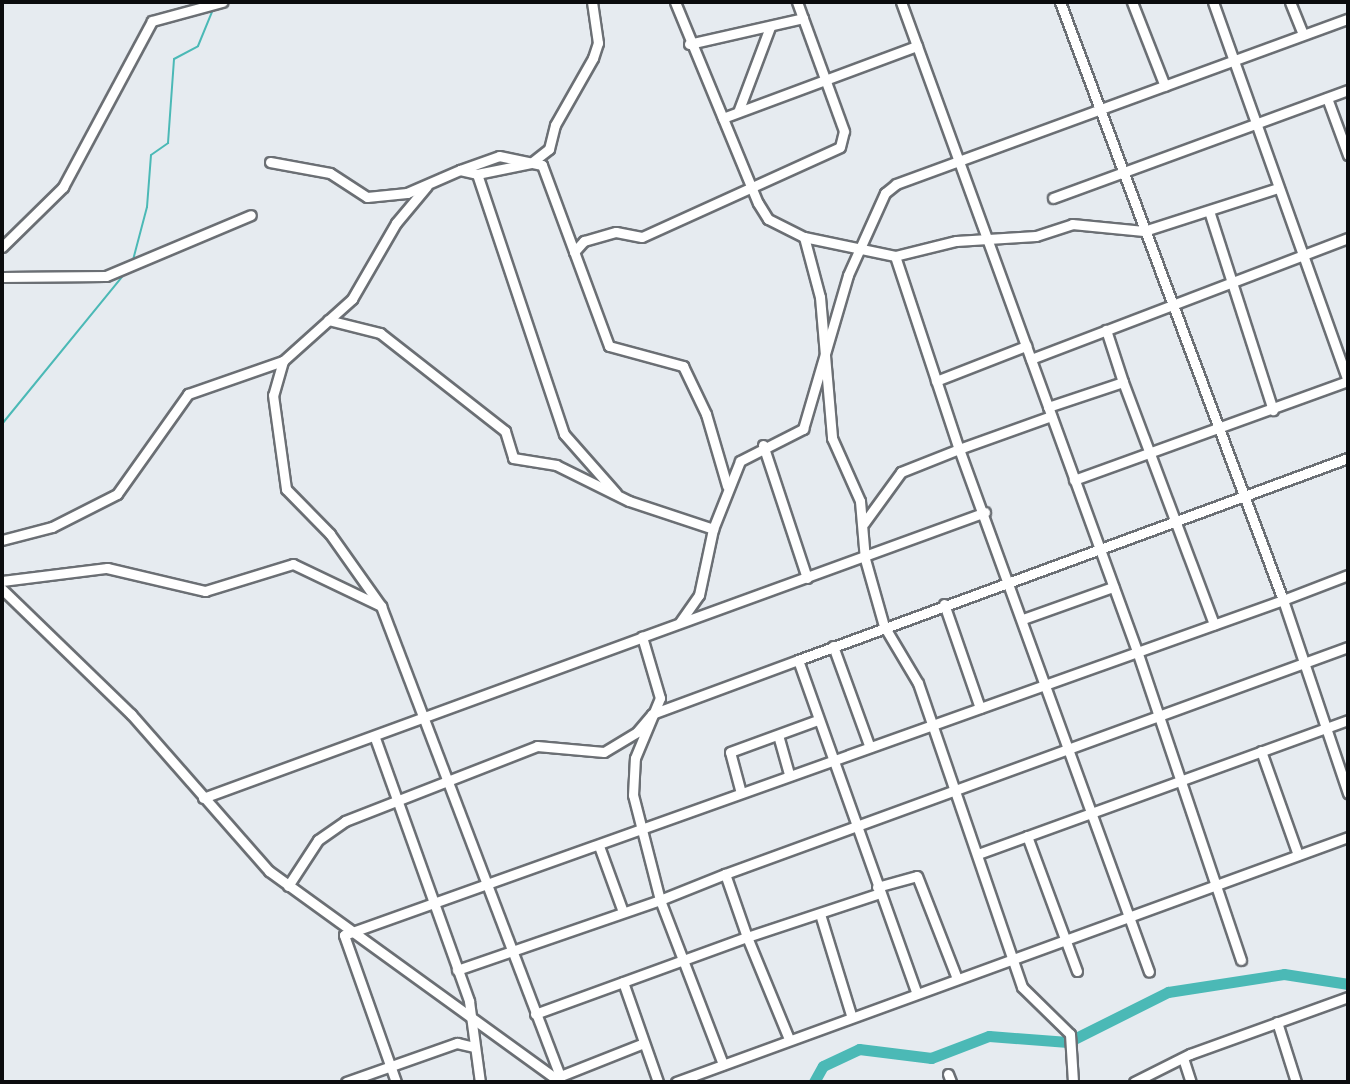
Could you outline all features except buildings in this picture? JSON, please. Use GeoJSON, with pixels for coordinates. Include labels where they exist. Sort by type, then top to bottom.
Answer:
{"type":"FeatureCollection","features":[{"type":"Feature","properties":{"kind":"street"},"geometry":{"type":"LineString","coordinates":[[2,247],[63,187],[152,21],[222,2]]}},
{"type":"Feature","properties":{"kind":"street"},"geometry":{"type":"LineString","coordinates":[[460,170],[477,174],[531,163],[549,149],[555,125],[593,58],[598,43],[592,2]]}},
{"type":"Feature","properties":{"kind":"street"},"geometry":{"type":"LineString","coordinates":[[675,2],[689,44],[768,219],[804,237],[859,246],[895,256],[989,238],[1036,236],[1072,224],[1144,231],[1210,214],[1278,188]]}},
{"type":"Feature","properties":{"kind":"street"},"geometry":{"type":"LineString","coordinates":[[574,252],[584,241],[616,232],[642,237],[845,140],[827,78],[797,2]]}},
{"type":"Feature","properties":{"kind":"street"},"geometry":{"type":"LineString","coordinates":[[901,2],[1137,651],[1156,716],[1219,884],[1241,960]]}},
{"type":"Feature","properties":{"kind":"street"},"geometry":{"type":"LineString","coordinates":[[1132,2],[1165,86]]}},
{"type":"Feature","properties":{"kind":"street"},"geometry":{"type":"LineString","coordinates":[[1074,480],[1348,382],[1213,2]]}},
{"type":"Feature","properties":{"kind":"street"},"geometry":{"type":"LineString","coordinates":[[1290,2],[1303,35]]}},
{"type":"Feature","properties":{"kind":"street"},"geometry":{"type":"LineString","coordinates":[[1062,3],[1098,113],[1283,600],[1348,793]]}},
{"type":"Feature","properties":{"kind":"street"},"geometry":{"type":"LineString","coordinates":[[689,44],[803,18]]}},
{"type":"Feature","properties":{"kind":"street"},"geometry":{"type":"LineString","coordinates":[[680,622],[699,595],[713,529],[740,461],[763,445],[803,429],[815,377],[828,355],[859,246],[896,184],[962,165],[1234,59],[1348,19]]}},
{"type":"Feature","properties":{"kind":"street"},"geometry":{"type":"LineString","coordinates":[[738,112],[770,27]]}},
{"type":"Feature","properties":{"kind":"street"},"geometry":{"type":"LineString","coordinates":[[723,118],[917,46]]}},
{"type":"Feature","properties":{"kind":"street"},"geometry":{"type":"LineString","coordinates":[[1053,198],[1348,90]]}},
{"type":"Feature","properties":{"kind":"street"},"geometry":{"type":"LineString","coordinates":[[1327,98],[1348,155]]}},
{"type":"Feature","properties":{"kind":"street"},"geometry":{"type":"LineString","coordinates":[[270,162],[330,173],[367,197],[427,186],[499,156],[531,163],[546,170],[609,346],[686,370],[706,414],[728,490]]}},
{"type":"Feature","properties":{"kind":"street"},"geometry":{"type":"LineString","coordinates":[[477,174],[564,434],[619,497]]}},
{"type":"Feature","properties":{"kind":"street"},"geometry":{"type":"LineString","coordinates":[[2,540],[52,527],[117,494],[188,394],[283,361],[366,282],[396,223],[427,186]]}},
{"type":"Feature","properties":{"kind":"street"},"geometry":{"type":"LineString","coordinates":[[1210,214],[1235,279],[1273,410]]}},
{"type":"Feature","properties":{"kind":"street"},"geometry":{"type":"LineString","coordinates":[[2,277],[106,276],[251,215]]}},
{"type":"Feature","properties":{"kind":"street"},"geometry":{"type":"LineString","coordinates":[[804,237],[828,355],[832,438],[864,523],[865,559],[884,626],[913,670],[953,791],[1033,1003],[1070,1034],[1073,1082]]}},
{"type":"Feature","properties":{"kind":"street"},"geometry":{"type":"LineString","coordinates":[[1031,359],[1348,238]]}},
{"type":"Feature","properties":{"kind":"street"},"geometry":{"type":"LineString","coordinates":[[895,256],[959,449],[985,512],[1149,972]]}},
{"type":"Feature","properties":{"kind":"street"},"geometry":{"type":"LineString","coordinates":[[328,320],[380,333],[505,431],[513,458],[556,465],[619,497],[713,529]]}},
{"type":"Feature","properties":{"kind":"street"},"geometry":{"type":"LineString","coordinates":[[1106,330],[1214,624]]}},
{"type":"Feature","properties":{"kind":"street"},"geometry":{"type":"LineString","coordinates":[[936,381],[1026,346]]}},
{"type":"Feature","properties":{"kind":"street"},"geometry":{"type":"LineString","coordinates":[[283,361],[273,395],[286,489],[330,534],[381,606],[558,1079]]}},
{"type":"Feature","properties":{"kind":"street"},"geometry":{"type":"LineString","coordinates":[[864,523],[901,472],[1123,382]]}},
{"type":"Feature","properties":{"kind":"street"},"geometry":{"type":"LineString","coordinates":[[763,445],[807,578]]}},
{"type":"Feature","properties":{"kind":"street"},"geometry":{"type":"LineString","coordinates":[[288,886],[331,829],[399,800],[537,746],[604,752],[637,732],[652,714],[1010,581],[1097,545],[1245,498],[1348,458]]}},
{"type":"Feature","properties":{"kind":"street"},"geometry":{"type":"LineString","coordinates":[[203,798],[375,738],[680,622],[865,559],[985,512]]}},
{"type":"Feature","properties":{"kind":"street"},"geometry":{"type":"LineString","coordinates":[[2,581],[107,568],[205,591],[293,564],[381,606]]}},
{"type":"Feature","properties":{"kind":"street"},"geometry":{"type":"LineString","coordinates":[[396,1082],[344,935],[437,905],[829,759],[1348,575]]}},
{"type":"Feature","properties":{"kind":"street"},"geometry":{"type":"LineString","coordinates":[[1023,619],[1113,587]]}},
{"type":"Feature","properties":{"kind":"street"},"geometry":{"type":"LineString","coordinates":[[2,589],[131,714],[203,798],[288,886],[558,1079]]}},
{"type":"Feature","properties":{"kind":"street"},"geometry":{"type":"LineString","coordinates":[[944,604],[980,708]]}},
{"type":"Feature","properties":{"kind":"street"},"geometry":{"type":"LineString","coordinates":[[642,637],[660,698],[633,769],[639,831],[660,900],[723,1064]]}},
{"type":"Feature","properties":{"kind":"street"},"geometry":{"type":"LineString","coordinates":[[833,646],[869,745]]}},
{"type":"Feature","properties":{"kind":"street"},"geometry":{"type":"LineString","coordinates":[[457,970],[660,900],[1348,647]]}},
{"type":"Feature","properties":{"kind":"street"},"geometry":{"type":"LineString","coordinates":[[798,660],[829,759],[916,991]]}},
{"type":"Feature","properties":{"kind":"street"},"geometry":{"type":"LineString","coordinates":[[741,793],[730,752],[818,720]]}},
{"type":"Feature","properties":{"kind":"street"},"geometry":{"type":"LineString","coordinates":[[978,854],[1348,720]]}},
{"type":"Feature","properties":{"kind":"street"},"geometry":{"type":"LineString","coordinates":[[778,735],[789,774]]}},
{"type":"Feature","properties":{"kind":"street"},"geometry":{"type":"LineString","coordinates":[[375,738],[437,905],[474,1020],[480,1082]]}},
{"type":"Feature","properties":{"kind":"street"},"geometry":{"type":"LineString","coordinates":[[1261,751],[1298,855]]}},
{"type":"Feature","properties":{"kind":"street"},"geometry":{"type":"LineString","coordinates":[[1027,836],[1077,971]]}},
{"type":"Feature","properties":{"kind":"street"},"geometry":{"type":"LineString","coordinates":[[676,1082],[1013,955],[1348,837]]}},
{"type":"Feature","properties":{"kind":"street"},"geometry":{"type":"LineString","coordinates":[[599,846],[623,912]]}},
{"type":"Feature","properties":{"kind":"street"},"geometry":{"type":"LineString","coordinates":[[725,874],[789,1039]]}},
{"type":"Feature","properties":{"kind":"street"},"geometry":{"type":"LineString","coordinates":[[535,1014],[747,937],[820,914],[917,876],[956,976]]}},
{"type":"Feature","properties":{"kind":"street"},"geometry":{"type":"LineString","coordinates":[[820,914],[851,1015]]}},
{"type":"Feature","properties":{"kind":"street"},"geometry":{"type":"LineString","coordinates":[[623,982],[658,1082]]}},
{"type":"Feature","properties":{"kind":"street"},"geometry":{"type":"LineString","coordinates":[[1134,1082],[1183,1058],[1348,997]]}},
{"type":"Feature","properties":{"kind":"street"},"geometry":{"type":"LineString","coordinates":[[1277,1022],[1296,1082]]}},
{"type":"Feature","properties":{"kind":"street"},"geometry":{"type":"LineString","coordinates":[[346,1082],[457,1043],[475,1047]]}},
{"type":"Feature","properties":{"kind":"street"},"geometry":{"type":"LineString","coordinates":[[558,1079],[644,1043]]}},
{"type":"Feature","properties":{"kind":"street"},"geometry":{"type":"LineString","coordinates":[[1183,1058],[1191,1082]]}},
{"type":"Feature","properties":{"kind":"waterway"},"geometry":{"type":"LineString","coordinates":[[133,260],[147,207],[151,155],[168,143],[174,59],[198,46],[214,7]]}},
{"type":"Feature","properties":{"kind":"waterway"},"geometry":{"type":"LineString","coordinates":[[2,424],[126,272]]}},
{"type":"Feature","properties":{"kind":"waterway"},"geometry":{"type":"LineString","coordinates":[[814,1082],[823,1066],[859,1049],[931,1058],[989,1036],[1068,1042],[1168,992],[1284,974],[1348,984]]}}]}
